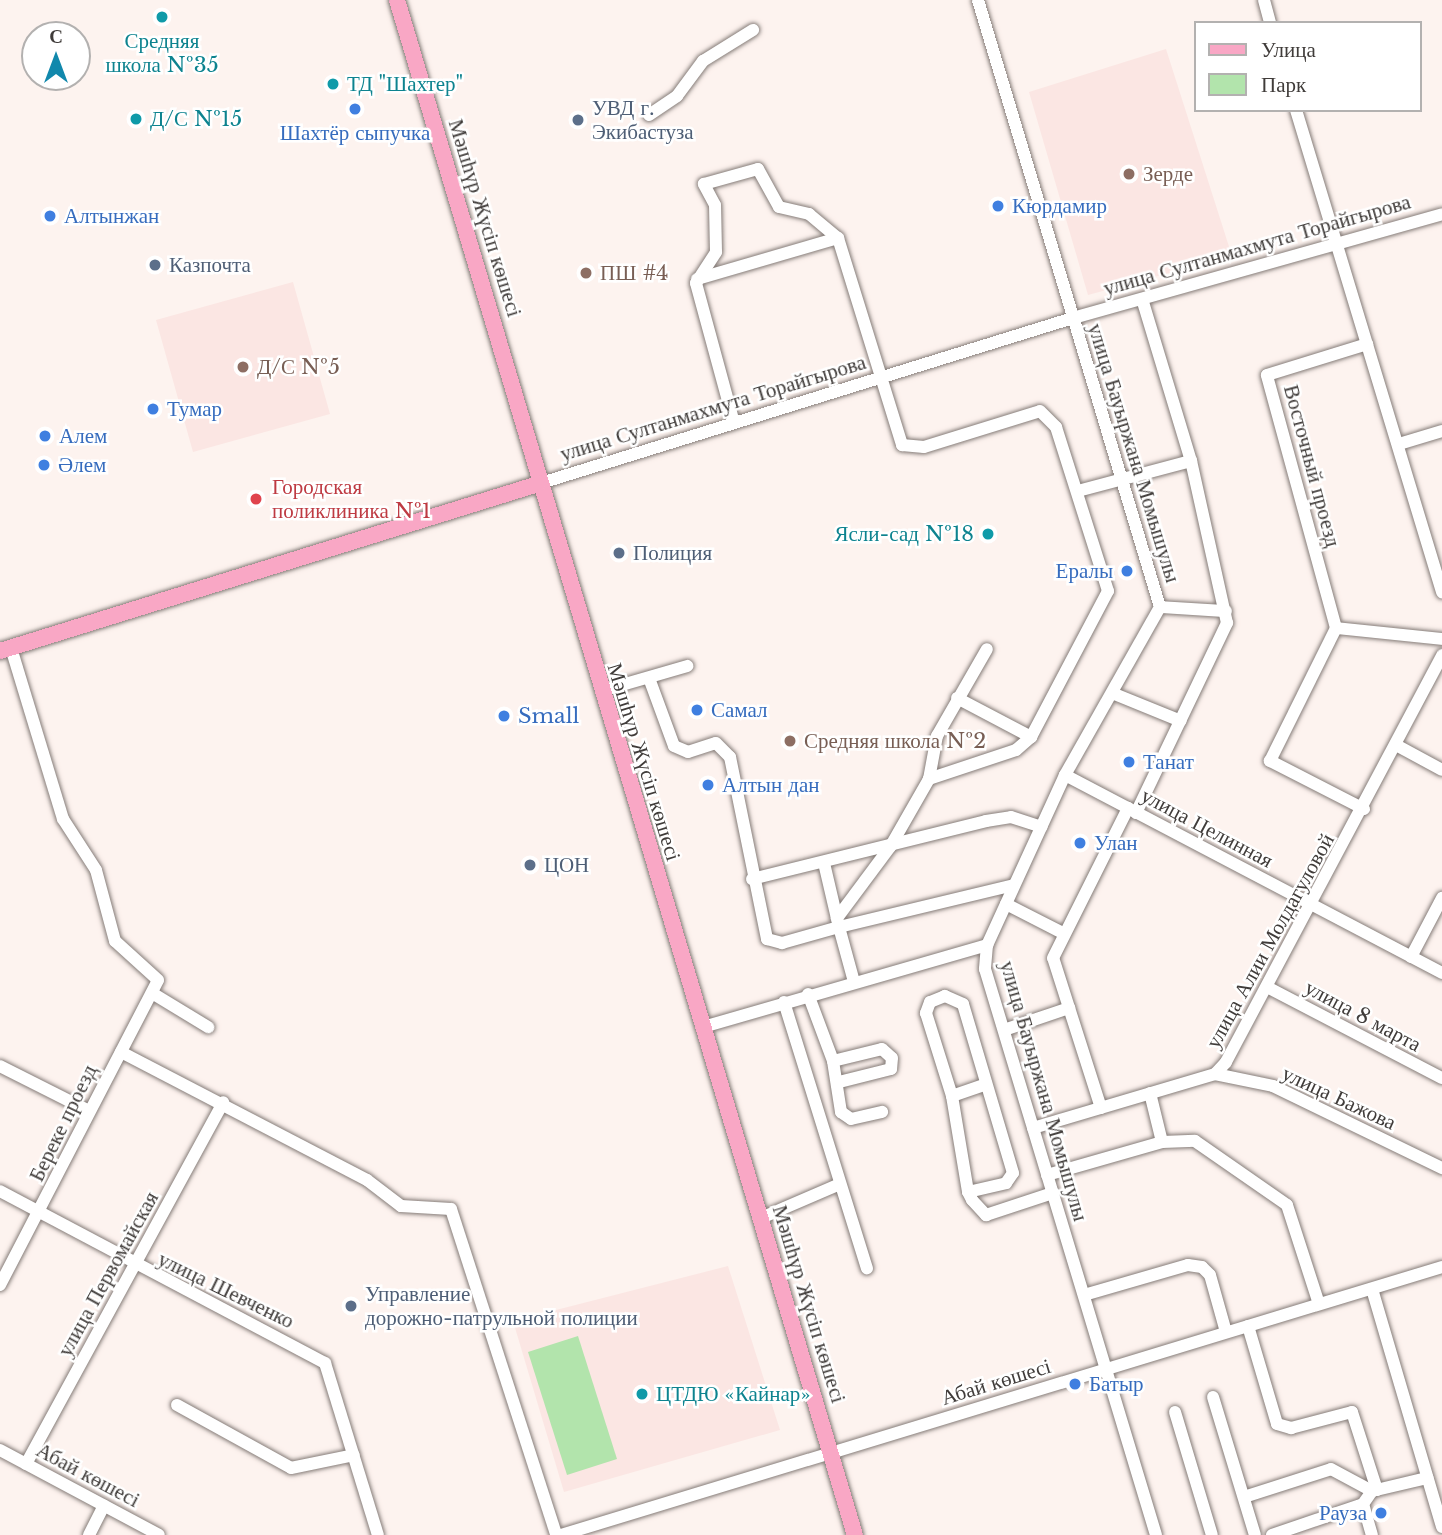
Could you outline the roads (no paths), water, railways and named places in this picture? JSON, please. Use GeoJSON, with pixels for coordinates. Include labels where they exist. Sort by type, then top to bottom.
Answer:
{"type":"FeatureCollection","features":[{"type":"Feature","properties":{"kind":"main road","name":"Мәшһүр Жүсіп көшесі"},"geometry":{"type":"LineString","coordinates":[[397,0],[538,484],[855,1535]]}},
{"type":"Feature","properties":{"kind":"main road","name":"улица Султанмахмута Торайгырова"},"geometry":{"type":"LineString","coordinates":[[3,648],[538,484]]}},
{"type":"Feature","properties":{"kind":"street","name":"улица Бауыржана Момышулы"},"geometry":{"type":"LineString","coordinates":[[978,0],[1160,607],[1065,775],[987,945],[985,969],[1156,1535]]}},
{"type":"Feature","properties":{"kind":"street"},"geometry":{"type":"LineString","coordinates":[[1264,0],[1269,21]]}},
{"type":"Feature","properties":{"kind":"street"},"geometry":{"type":"LineString","coordinates":[[649,115],[677,96],[704,61],[753,30]]}},
{"type":"Feature","properties":{"kind":"street"},"geometry":{"type":"LineString","coordinates":[[1297,112],[1442,592]]}},
{"type":"Feature","properties":{"kind":"street"},"geometry":{"type":"LineString","coordinates":[[734,423],[697,279],[716,251],[715,205],[704,184],[727,175],[758,169],[779,207],[818,218],[838,238],[897,438],[912,448],[1040,411],[1056,427],[1078,491],[1108,601],[1031,737],[1016,750],[929,779]]}},
{"type":"Feature","properties":{"kind":"street","name":"улица Султанмахмута Торайгырова"},"geometry":{"type":"LineString","coordinates":[[538,484],[1073,318],[1442,214]]}},
{"type":"Feature","properties":{"kind":"street"},"geometry":{"type":"LineString","coordinates":[[697,279],[838,238]]}},
{"type":"Feature","properties":{"kind":"street"},"geometry":{"type":"LineString","coordinates":[[1101,1108],[1053,958],[1063,933],[1181,721],[1226,611],[1191,461],[1142,299]]}},
{"type":"Feature","properties":{"kind":"street","name":"Восточный проезд"},"geometry":{"type":"LineString","coordinates":[[1336,628],[1267,375],[1367,344]]}},
{"type":"Feature","properties":{"kind":"street"},"geometry":{"type":"LineString","coordinates":[[1399,444],[1442,431]]}},
{"type":"Feature","properties":{"kind":"street"},"geometry":{"type":"LineString","coordinates":[[1078,491],[1191,461]]}},
{"type":"Feature","properties":{"kind":"street"},"geometry":{"type":"LineString","coordinates":[[1160,607],[1226,611]]}},
{"type":"Feature","properties":{"kind":"street"},"geometry":{"type":"LineString","coordinates":[[1364,809],[1270,761],[1336,628],[1442,639]]}},
{"type":"Feature","properties":{"kind":"street"},"geometry":{"type":"LineString","coordinates":[[3,648],[62,819],[96,870],[115,941],[156,974],[152,993],[208,1027]]}},
{"type":"Feature","properties":{"kind":"street"},"geometry":{"type":"LineString","coordinates":[[838,922],[890,847],[929,779],[937,736],[987,649]]}},
{"type":"Feature","properties":{"kind":"street","name":"улица Алии Молдагуловой"},"geometry":{"type":"LineString","coordinates":[[1033,1128],[1215,1074],[1267,987],[1364,809],[1442,655]]}},
{"type":"Feature","properties":{"kind":"street"},"geometry":{"type":"LineString","coordinates":[[601,691],[687,666]]}},
{"type":"Feature","properties":{"kind":"street"},"geometry":{"type":"LineString","coordinates":[[649,678],[674,746],[688,752],[716,743],[730,757],[752,879],[773,943],[838,922],[1014,885]]}},
{"type":"Feature","properties":{"kind":"street"},"geometry":{"type":"LineString","coordinates":[[1112,692],[1181,721]]}},
{"type":"Feature","properties":{"kind":"street"},"geometry":{"type":"LineString","coordinates":[[957,698],[1031,737]]}},
{"type":"Feature","properties":{"kind":"street"},"geometry":{"type":"LineString","coordinates":[[1396,746],[1442,770]]}},
{"type":"Feature","properties":{"kind":"street","name":"улица Целинная"},"geometry":{"type":"LineString","coordinates":[[1065,775],[1442,973]]}},
{"type":"Feature","properties":{"kind":"street"},"geometry":{"type":"LineString","coordinates":[[752,879],[890,847],[986,821],[1011,817],[1041,827]]}},
{"type":"Feature","properties":{"kind":"street"},"geometry":{"type":"LineString","coordinates":[[824,863],[854,982]]}},
{"type":"Feature","properties":{"kind":"street"},"geometry":{"type":"LineString","coordinates":[[1411,957],[1442,898]]}},
{"type":"Feature","properties":{"kind":"street"},"geometry":{"type":"LineString","coordinates":[[1006,904],[1063,933]]}},
{"type":"Feature","properties":{"kind":"street"},"geometry":{"type":"LineString","coordinates":[[703,1027],[808,994],[987,945]]}},
{"type":"Feature","properties":{"kind":"street","name":"улица 8 марта"},"geometry":{"type":"LineString","coordinates":[[1267,987],[1442,1078]]}},
{"type":"Feature","properties":{"kind":"street","name":"Береке проезд"},"geometry":{"type":"LineString","coordinates":[[0,1285],[88,1125],[87,1110],[152,993]]}},
{"type":"Feature","properties":{"kind":"street"},"geometry":{"type":"LineString","coordinates":[[808,994],[833,1061],[845,1117],[882,1112]]}},
{"type":"Feature","properties":{"kind":"street"},"geometry":{"type":"LineString","coordinates":[[968,1192],[1006,1183],[1013,1172],[963,1004],[945,996],[930,1002],[926,1013],[952,1096],[968,1192],[986,1215],[1053,1193]]}},
{"type":"Feature","properties":{"kind":"street"},"geometry":{"type":"LineString","coordinates":[[784,1002],[867,1268]]}},
{"type":"Feature","properties":{"kind":"street"},"geometry":{"type":"LineString","coordinates":[[1004,1030],[1069,1008]]}},
{"type":"Feature","properties":{"kind":"street"},"geometry":{"type":"LineString","coordinates":[[833,1061],[882,1049],[891,1058],[891,1069],[839,1082]]}},
{"type":"Feature","properties":{"kind":"street"},"geometry":{"type":"LineString","coordinates":[[121,1052],[223,1102],[368,1180],[401,1206],[451,1209],[558,1535]]}},
{"type":"Feature","properties":{"kind":"street"},"geometry":{"type":"LineString","coordinates":[[0,1066],[87,1110]]}},
{"type":"Feature","properties":{"kind":"street","name":"улица Бажова"},"geometry":{"type":"LineString","coordinates":[[1215,1074],[1273,1086],[1442,1168]]}},
{"type":"Feature","properties":{"kind":"street"},"geometry":{"type":"LineString","coordinates":[[952,1096],[986,1084]]}},
{"type":"Feature","properties":{"kind":"street"},"geometry":{"type":"LineString","coordinates":[[1150,1093],[1162,1142]]}},
{"type":"Feature","properties":{"kind":"street","name":"улица Первомайская"},"geometry":{"type":"LineString","coordinates":[[26,1464],[223,1102]]}},
{"type":"Feature","properties":{"kind":"street"},"geometry":{"type":"LineString","coordinates":[[1047,1175],[1162,1142],[1195,1141],[1287,1205],[1320,1304]]}},
{"type":"Feature","properties":{"kind":"street"},"geometry":{"type":"LineString","coordinates":[[761,1218],[840,1184]]}},
{"type":"Feature","properties":{"kind":"street","name":"улица Шевченко"},"geometry":{"type":"LineString","coordinates":[[0,1191],[134,1266],[325,1363],[354,1455]]}},
{"type":"Feature","properties":{"kind":"street"},"geometry":{"type":"LineString","coordinates":[[1084,1295],[1188,1265],[1202,1266],[1226,1332]]}},
{"type":"Feature","properties":{"kind":"street","name":"Абай көшесі"},"geometry":{"type":"LineString","coordinates":[[558,1535],[1442,1267]]}},
{"type":"Feature","properties":{"kind":"street"},"geometry":{"type":"LineString","coordinates":[[1372,1289],[1441,1520]]}},
{"type":"Feature","properties":{"kind":"street"},"geometry":{"type":"LineString","coordinates":[[1248,1326],[1277,1424],[1291,1428],[1352,1412],[1374,1490]]}},
{"type":"Feature","properties":{"kind":"street"},"geometry":{"type":"LineString","coordinates":[[1213,1397],[1255,1535]]}},
{"type":"Feature","properties":{"kind":"street"},"geometry":{"type":"LineString","coordinates":[[177,1405],[292,1468],[354,1455],[378,1535]]}},
{"type":"Feature","properties":{"kind":"street"},"geometry":{"type":"LineString","coordinates":[[1175,1412],[1212,1535]]}},
{"type":"Feature","properties":{"kind":"street","name":"Абай көшесі"},"geometry":{"type":"LineString","coordinates":[[0,1450],[159,1535]]}},
{"type":"Feature","properties":{"kind":"street"},"geometry":{"type":"LineString","coordinates":[[1244,1497],[1331,1469],[1374,1490],[1427,1478]]}},
{"type":"Feature","properties":{"kind":"street"},"geometry":{"type":"LineString","coordinates":[[1272,1535],[1363,1504],[1374,1490]]}},
{"type":"Feature","properties":{"kind":"street"},"geometry":{"type":"LineString","coordinates":[[1363,1504],[1371,1535]]}},
{"type":"Feature","properties":{"kind":"street"},"geometry":{"type":"LineString","coordinates":[[89,1535],[104,1506]]}},
{"type":"Feature","properties":{"kind":"place","name":"Средняя школа №35"},"geometry":{"type":"Point","coordinates":[162,17]}},
{"type":"Feature","properties":{"kind":"place","name":"ТД \"Шахтер\""},"geometry":{"type":"Point","coordinates":[333,84]}},
{"type":"Feature","properties":{"kind":"place","name":"Шахтёр сыпучка"},"geometry":{"type":"Point","coordinates":[355,109]}},
{"type":"Feature","properties":{"kind":"place","name":"Д/С №15"},"geometry":{"type":"Point","coordinates":[136,119]}},
{"type":"Feature","properties":{"kind":"place","name":"УВД г. Экибастуза"},"geometry":{"type":"Point","coordinates":[578,120]}},
{"type":"Feature","properties":{"kind":"place","name":"Зерде"},"geometry":{"type":"Point","coordinates":[1129,174]}},
{"type":"Feature","properties":{"kind":"place","name":"Кюрдамир"},"geometry":{"type":"Point","coordinates":[998,206]}},
{"type":"Feature","properties":{"kind":"place","name":"Алтынжан"},"geometry":{"type":"Point","coordinates":[50,216]}},
{"type":"Feature","properties":{"kind":"place","name":"Казпочта"},"geometry":{"type":"Point","coordinates":[155,265]}},
{"type":"Feature","properties":{"kind":"place","name":"ПШ #4"},"geometry":{"type":"Point","coordinates":[586,273]}},
{"type":"Feature","properties":{"kind":"place","name":"Д/С №5"},"geometry":{"type":"Point","coordinates":[243,367]}},
{"type":"Feature","properties":{"kind":"place","name":"Тумар"},"geometry":{"type":"Point","coordinates":[153,409]}},
{"type":"Feature","properties":{"kind":"place","name":"Алем"},"geometry":{"type":"Point","coordinates":[45,436]}},
{"type":"Feature","properties":{"kind":"place","name":"Әлем"},"geometry":{"type":"Point","coordinates":[44,465]}},
{"type":"Feature","properties":{"kind":"place","name":"Городская поликлиника №1"},"geometry":{"type":"Point","coordinates":[256,499]}},
{"type":"Feature","properties":{"kind":"place","name":"Ясли-сад №18"},"geometry":{"type":"Point","coordinates":[988,534]}},
{"type":"Feature","properties":{"kind":"place","name":"Полиция"},"geometry":{"type":"Point","coordinates":[619,553]}},
{"type":"Feature","properties":{"kind":"place","name":"Ералы"},"geometry":{"type":"Point","coordinates":[1127,571]}},
{"type":"Feature","properties":{"kind":"place","name":"Самал"},"geometry":{"type":"Point","coordinates":[697,710]}},
{"type":"Feature","properties":{"kind":"place","name":"Small"},"geometry":{"type":"Point","coordinates":[504,716]}},
{"type":"Feature","properties":{"kind":"place","name":"Средняя школа №2"},"geometry":{"type":"Point","coordinates":[790,741]}},
{"type":"Feature","properties":{"kind":"place","name":"Танат"},"geometry":{"type":"Point","coordinates":[1129,762]}},
{"type":"Feature","properties":{"kind":"place","name":"Алтын дан"},"geometry":{"type":"Point","coordinates":[708,785]}},
{"type":"Feature","properties":{"kind":"place","name":"Улан"},"geometry":{"type":"Point","coordinates":[1080,843]}},
{"type":"Feature","properties":{"kind":"place","name":"ЦОН"},"geometry":{"type":"Point","coordinates":[530,865]}},
{"type":"Feature","properties":{"kind":"place","name":"Управление дорожно-патрульной полиции"},"geometry":{"type":"Point","coordinates":[351,1306]}},
{"type":"Feature","properties":{"kind":"place","name":"Батыр"},"geometry":{"type":"Point","coordinates":[1075,1384]}},
{"type":"Feature","properties":{"kind":"place","name":"ЦТДЮ «Кайнар»"},"geometry":{"type":"Point","coordinates":[642,1394]}},
{"type":"Feature","properties":{"kind":"place","name":"Рауза"},"geometry":{"type":"Point","coordinates":[1381,1513]}}]}
